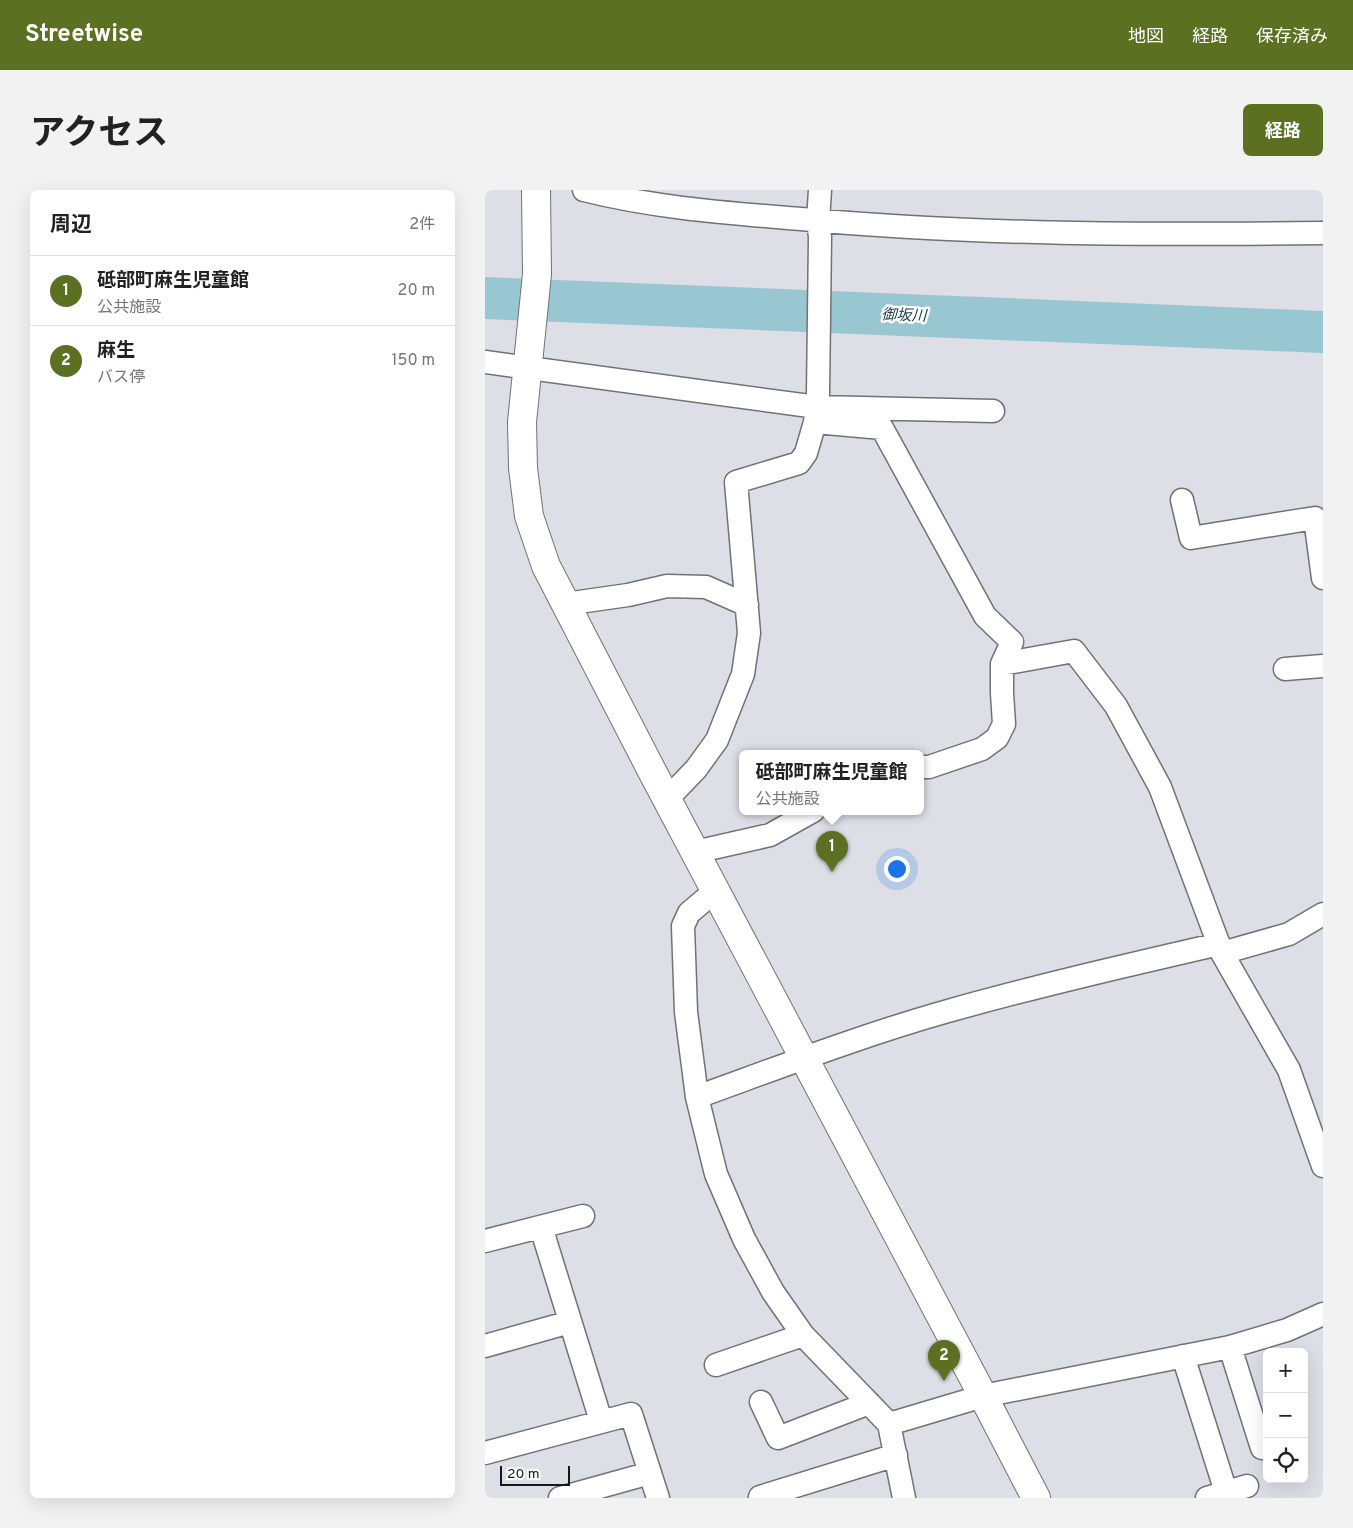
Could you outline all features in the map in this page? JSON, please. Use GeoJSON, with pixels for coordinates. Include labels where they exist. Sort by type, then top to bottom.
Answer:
{"type":"FeatureCollection","features":[{"type":"Feature","properties":{"kind":"street"},"geometry":{"type":"LineString","coordinates":[[584,190],[617,198],[819,229],[908,228],[1186,235],[1323,233]]}},
{"type":"Feature","properties":{"kind":"street"},"geometry":{"type":"LineString","coordinates":[[667,800],[696,769],[717,740],[743,674],[749,633],[735,482],[799,462],[806,453],[817,408],[820,190]]}},
{"type":"Feature","properties":{"kind":"street"},"geometry":{"type":"LineString","coordinates":[[537,191],[537,274],[522,422],[523,468],[529,516],[546,566],[667,800],[1036,1498]]}},
{"type":"Feature","properties":{"kind":"street"},"geometry":{"type":"LineString","coordinates":[[485,362],[527,365],[817,408],[993,411]]}},
{"type":"Feature","properties":{"kind":"street"},"geometry":{"type":"LineString","coordinates":[[817,408],[882,428],[985,616],[1012,642],[1002,664],[1004,724],[997,738],[982,749],[924,767]]}},
{"type":"Feature","properties":{"kind":"street"},"geometry":{"type":"LineString","coordinates":[[1182,500],[1191,538],[1315,518],[1323,578]]}},
{"type":"Feature","properties":{"kind":"street"},"geometry":{"type":"LineString","coordinates":[[565,604],[628,595],[667,586],[706,587],[747,606]]}},
{"type":"Feature","properties":{"kind":"street"},"geometry":{"type":"LineString","coordinates":[[1002,664],[1074,652],[1116,706],[1160,787],[1221,948],[1289,1070],[1323,1166]]}},
{"type":"Feature","properties":{"kind":"street"},"geometry":{"type":"LineString","coordinates":[[1285,669],[1323,666]]}},
{"type":"Feature","properties":{"kind":"street"},"geometry":{"type":"LineString","coordinates":[[695,852],[770,835],[803,815]]}},
{"type":"Feature","properties":{"kind":"street"},"geometry":{"type":"LineString","coordinates":[[715,891],[689,913],[683,926],[686,1012],[697,1097],[716,1174],[744,1239],[773,1292],[803,1334],[889,1424],[904,1498]]}},
{"type":"Feature","properties":{"kind":"street"},"geometry":{"type":"LineString","coordinates":[[697,1097],[804,1058],[947,1012],[1101,971],[1289,934],[1323,914]]}},
{"type":"Feature","properties":{"kind":"street"},"geometry":{"type":"LineString","coordinates":[[485,1241],[583,1216]]}},
{"type":"Feature","properties":{"kind":"street"},"geometry":{"type":"LineString","coordinates":[[541,1227],[601,1421]]}},
{"type":"Feature","properties":{"kind":"street"},"geometry":{"type":"LineString","coordinates":[[889,1424],[983,1396],[1230,1347],[1287,1330],[1323,1314]]}},
{"type":"Feature","properties":{"kind":"street"},"geometry":{"type":"LineString","coordinates":[[485,1346],[570,1322]]}},
{"type":"Feature","properties":{"kind":"street"},"geometry":{"type":"LineString","coordinates":[[716,1366],[803,1334]]}},
{"type":"Feature","properties":{"kind":"street"},"geometry":{"type":"LineString","coordinates":[[1230,1347],[1262,1448]]}},
{"type":"Feature","properties":{"kind":"street"},"geometry":{"type":"LineString","coordinates":[[1183,1356],[1216,1495],[1247,1486]]}},
{"type":"Feature","properties":{"kind":"street"},"geometry":{"type":"LineString","coordinates":[[761,1402],[778,1438],[869,1403]]}},
{"type":"Feature","properties":{"kind":"street"},"geometry":{"type":"LineString","coordinates":[[485,1454],[631,1414],[658,1498]]}},
{"type":"Feature","properties":{"kind":"street"},"geometry":{"type":"LineString","coordinates":[[760,1497],[896,1455]]}},
{"type":"Feature","properties":{"kind":"street"},"geometry":{"type":"LineString","coordinates":[[560,1498],[650,1473]]}},
{"type":"Feature","properties":{"kind":"waterway","name":"御坂川"},"geometry":{"type":"LineString","coordinates":[[485,298],[1323,332]]}},
{"type":"Feature","properties":{"kind":"place","name":"砥部町麻生児童館"},"geometry":{"type":"Point","coordinates":[832,872]}},
{"type":"Feature","properties":{"kind":"place","name":"麻生"},"geometry":{"type":"Point","coordinates":[944,1381]}}]}
